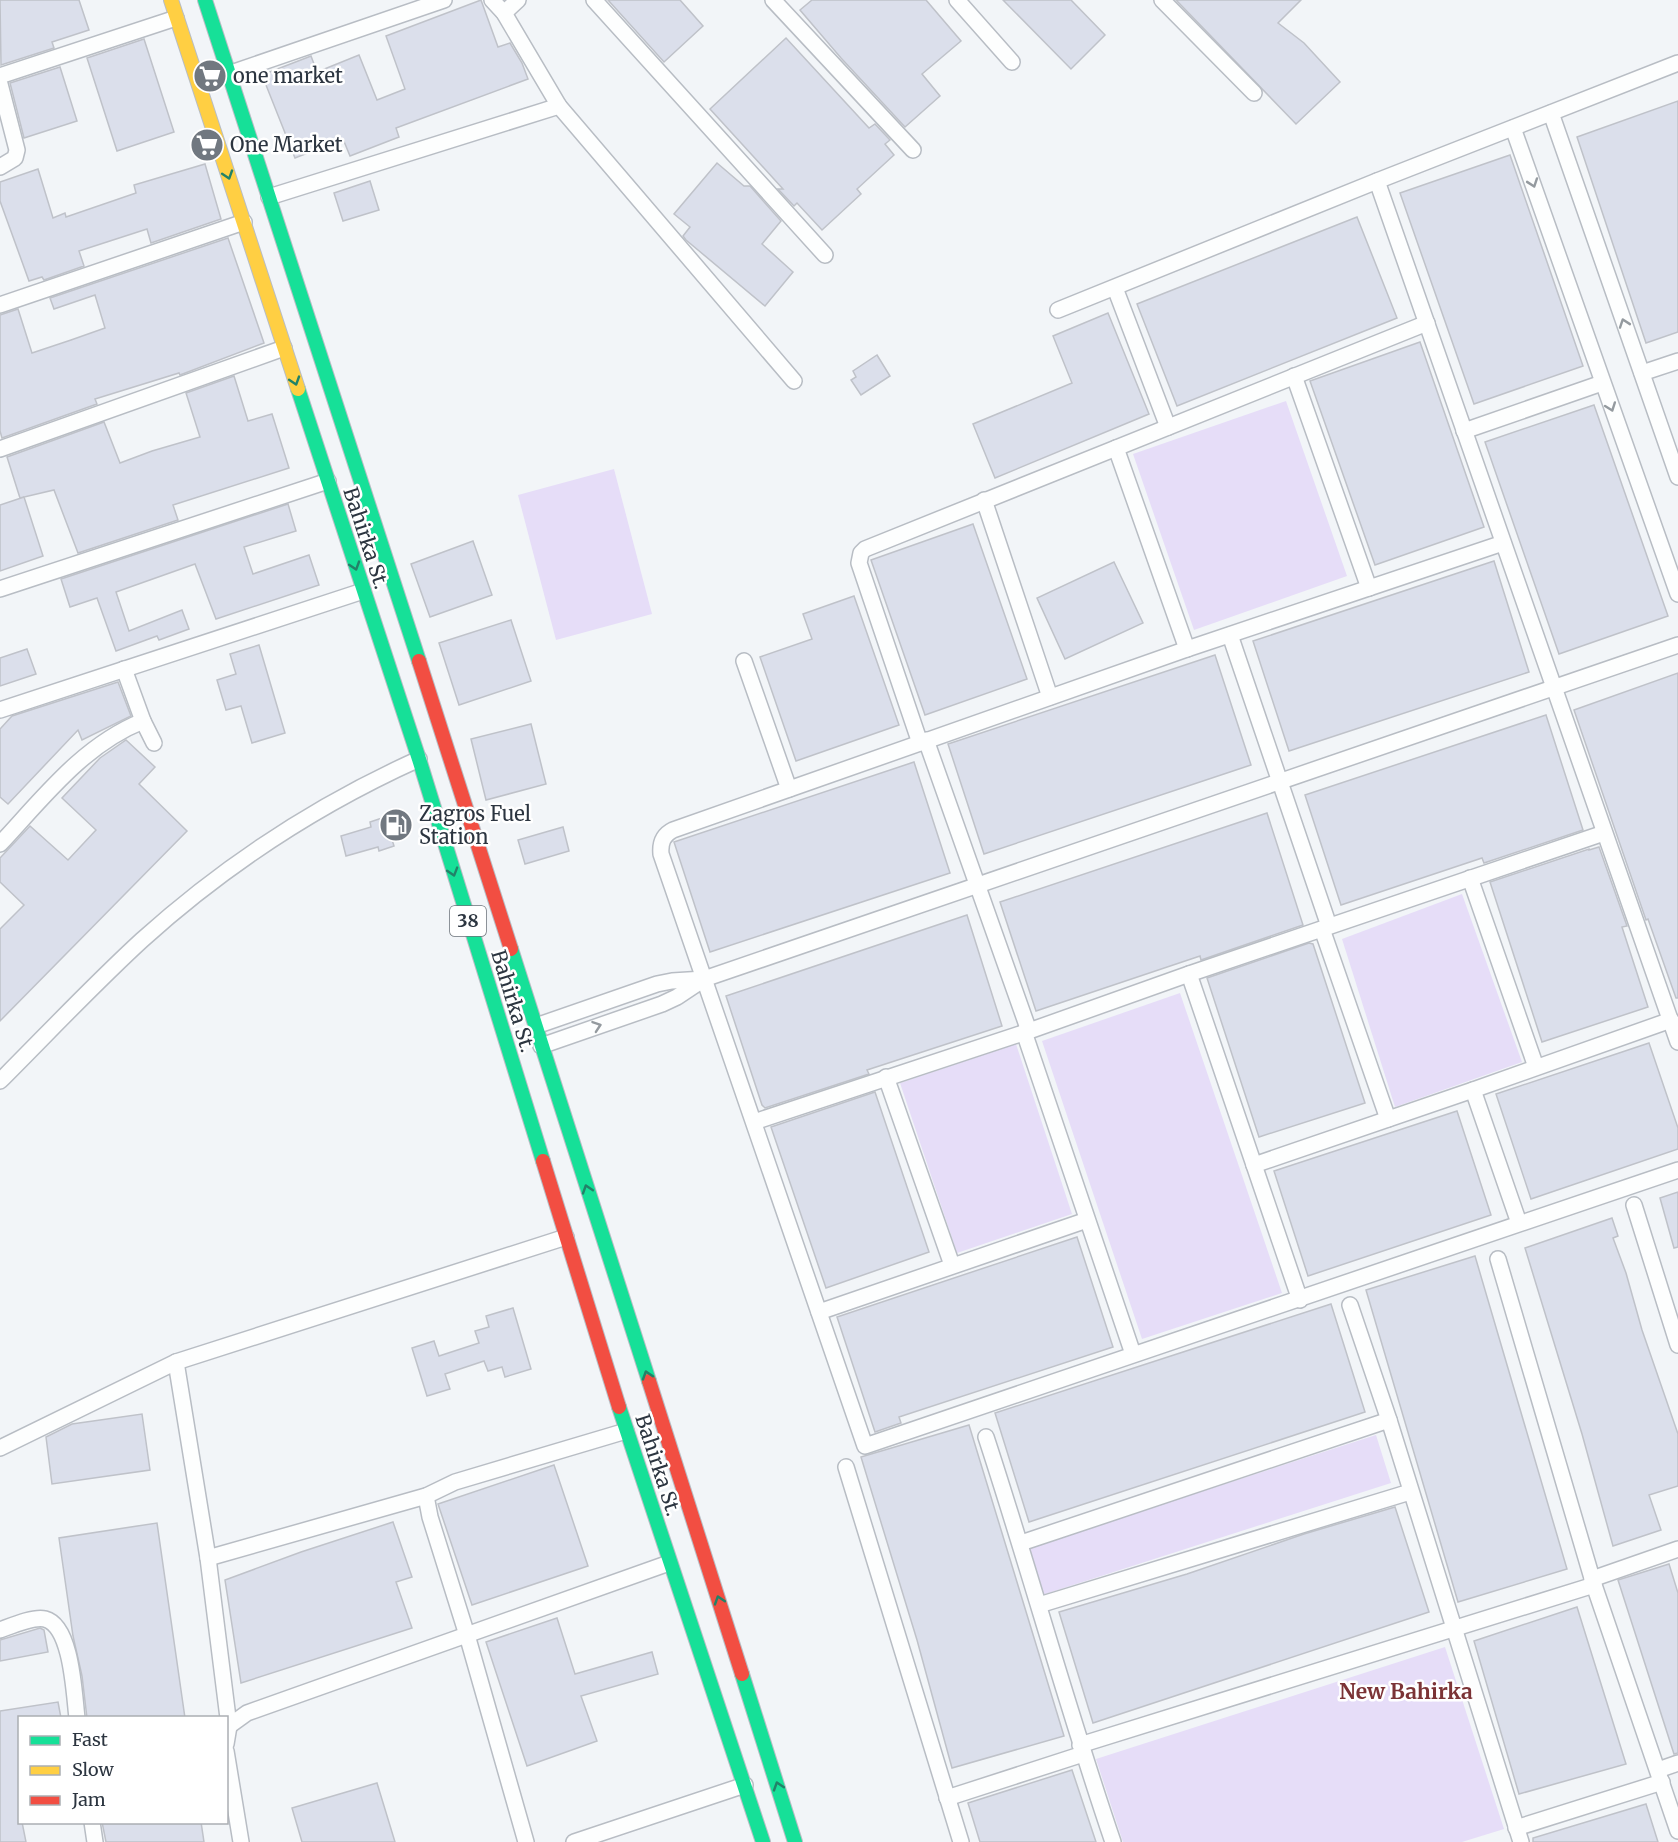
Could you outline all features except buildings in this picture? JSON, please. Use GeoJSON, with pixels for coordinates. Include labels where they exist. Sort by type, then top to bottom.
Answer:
{"type":"FeatureCollection","features":[{"type":"Feature","properties":{"kind":"main road","name":"Bahirka St."},"geometry":{"type":"LineString","coordinates":[[171,0],[419,759],[626,1431],[669,1563],[693,1579],[713,1639],[746,1785],[763,1842]]}},
{"type":"Feature","properties":{"kind":"main road","name":"Bahirka St."},"geometry":{"type":"LineString","coordinates":[[205,0],[536,1026],[693,1579],[713,1639],[795,1842]]}},
{"type":"Feature","properties":{"kind":"main road"},"geometry":{"type":"LineString","coordinates":[[286,352],[316,346]]}},
{"type":"Feature","properties":{"kind":"street"},"geometry":{"type":"LineString","coordinates":[[228,74],[444,0]]}},
{"type":"Feature","properties":{"kind":"street"},"geometry":{"type":"LineString","coordinates":[[492,0],[504,13],[559,106],[794,381]]}},
{"type":"Feature","properties":{"kind":"street"},"geometry":{"type":"LineString","coordinates":[[504,13],[518,0]]}},
{"type":"Feature","properties":{"kind":"street"},"geometry":{"type":"LineString","coordinates":[[594,0],[825,255]]}},
{"type":"Feature","properties":{"kind":"street"},"geometry":{"type":"LineString","coordinates":[[773,0],[913,150]]}},
{"type":"Feature","properties":{"kind":"street"},"geometry":{"type":"LineString","coordinates":[[957,0],[1012,62]]}},
{"type":"Feature","properties":{"kind":"street"},"geometry":{"type":"LineString","coordinates":[[1162,0],[1254,93]]}},
{"type":"Feature","properties":{"kind":"street"},"geometry":{"type":"LineString","coordinates":[[0,76],[176,18]]}},
{"type":"Feature","properties":{"kind":"street"},"geometry":{"type":"LineString","coordinates":[[1058,310],[1678,63]]}},
{"type":"Feature","properties":{"kind":"street"},"geometry":{"type":"LineString","coordinates":[[0,84],[17,150],[15,158],[0,166]]}},
{"type":"Feature","properties":{"kind":"street"},"geometry":{"type":"LineString","coordinates":[[269,197],[559,106]]}},
{"type":"Feature","properties":{"kind":"street"},"geometry":{"type":"LineString","coordinates":[[1551,113],[1678,477]]}},
{"type":"Feature","properties":{"kind":"street"},"geometry":{"type":"LineString","coordinates":[[1513,128],[1678,594]]}},
{"type":"Feature","properties":{"kind":"street"},"geometry":{"type":"LineString","coordinates":[[1377,181],[1678,1042]]}},
{"type":"Feature","properties":{"kind":"street"},"geometry":{"type":"LineString","coordinates":[[0,305],[244,222]]}},
{"type":"Feature","properties":{"kind":"street"},"geometry":{"type":"LineString","coordinates":[[1115,288],[1168,427]]}},
{"type":"Feature","properties":{"kind":"street"},"geometry":{"type":"LineString","coordinates":[[1133,1354],[1087,1220],[979,883],[923,741],[859,563],[861,553],[870,547],[984,500],[1427,323]]}},
{"type":"Feature","properties":{"kind":"street"},"geometry":{"type":"LineString","coordinates":[[0,449],[286,352]]}},
{"type":"Feature","properties":{"kind":"street"},"geometry":{"type":"LineString","coordinates":[[1642,373],[1678,361]]}},
{"type":"Feature","properties":{"kind":"street"},"geometry":{"type":"LineString","coordinates":[[1294,376],[1369,588]]}},
{"type":"Feature","properties":{"kind":"street"},"geometry":{"type":"LineString","coordinates":[[1464,431],[1602,383]]}},
{"type":"Feature","properties":{"kind":"street"},"geometry":{"type":"LineString","coordinates":[[1116,448],[1187,649]]}},
{"type":"Feature","properties":{"kind":"street"},"geometry":{"type":"LineString","coordinates":[[0,589],[328,481]]}},
{"type":"Feature","properties":{"kind":"street"},"geometry":{"type":"LineString","coordinates":[[984,500],[1050,697]]}},
{"type":"Feature","properties":{"kind":"street"},"geometry":{"type":"LineString","coordinates":[[1503,543],[1187,649],[673,830],[664,837],[660,848],[661,854],[865,1446],[1678,1170]]}},
{"type":"Feature","properties":{"kind":"street"},"geometry":{"type":"LineString","coordinates":[[0,710],[363,591]]}},
{"type":"Feature","properties":{"kind":"street"},"geometry":{"type":"LineString","coordinates":[[1230,635],[1280,782],[1388,1119]]}},
{"type":"Feature","properties":{"kind":"street"},"geometry":{"type":"LineString","coordinates":[[541,1046],[662,1004],[704,979],[1678,645]]}},
{"type":"Feature","properties":{"kind":"street"},"geometry":{"type":"LineString","coordinates":[[744,661],[789,789]]}},
{"type":"Feature","properties":{"kind":"street"},"geometry":{"type":"LineString","coordinates":[[124,669],[143,721],[154,742]]}},
{"type":"Feature","properties":{"kind":"street"},"geometry":{"type":"LineString","coordinates":[[0,844],[91,750],[124,728],[143,721]]}},
{"type":"Feature","properties":{"kind":"street"},"geometry":{"type":"LineString","coordinates":[[0,1081],[144,939],[225,872],[304,818],[370,782],[419,759]]}},
{"type":"Feature","properties":{"kind":"street"},"geometry":{"type":"LineString","coordinates":[[754,1122],[1027,1032],[1189,974],[1604,833]]}},
{"type":"Feature","properties":{"kind":"street"},"geometry":{"type":"LineString","coordinates":[[1470,878],[1536,1067]]}},
{"type":"Feature","properties":{"kind":"street"},"geometry":{"type":"LineString","coordinates":[[1189,974],[1300,1300]]}},
{"type":"Feature","properties":{"kind":"street"},"geometry":{"type":"LineString","coordinates":[[536,1026],[657,984],[704,979]]}},
{"type":"Feature","properties":{"kind":"street"},"geometry":{"type":"LineString","coordinates":[[1254,1166],[1671,1020]]}},
{"type":"Feature","properties":{"kind":"street"},"geometry":{"type":"LineString","coordinates":[[886,1077],[952,1265]]}},
{"type":"Feature","properties":{"kind":"street"},"geometry":{"type":"LineString","coordinates":[[1473,1090],[1519,1223]]}},
{"type":"Feature","properties":{"kind":"street"},"geometry":{"type":"LineString","coordinates":[[1634,1205],[1678,1345]]}},
{"type":"Feature","properties":{"kind":"street"},"geometry":{"type":"LineString","coordinates":[[819,1312],[1087,1220]]}},
{"type":"Feature","properties":{"kind":"street"},"geometry":{"type":"LineString","coordinates":[[0,1448],[176,1362],[566,1237]]}},
{"type":"Feature","properties":{"kind":"street"},"geometry":{"type":"LineString","coordinates":[[1498,1259],[1593,1582],[1678,1831]]}},
{"type":"Feature","properties":{"kind":"street"},"geometry":{"type":"LineString","coordinates":[[1350,1305],[1454,1627],[1515,1837],[1660,1776],[1678,1764]]}},
{"type":"Feature","properties":{"kind":"street"},"geometry":{"type":"LineString","coordinates":[[176,1362],[208,1558],[228,1716]]}},
{"type":"Feature","properties":{"kind":"street"},"geometry":{"type":"LineString","coordinates":[[1021,1543],[1389,1420]]}},
{"type":"Feature","properties":{"kind":"street"},"geometry":{"type":"LineString","coordinates":[[208,1558],[426,1496],[455,1482],[626,1431]]}},
{"type":"Feature","properties":{"kind":"street"},"geometry":{"type":"LineString","coordinates":[[986,1437],[1113,1842]]}},
{"type":"Feature","properties":{"kind":"street"},"geometry":{"type":"LineString","coordinates":[[846,1467],[961,1842]]}},
{"type":"Feature","properties":{"kind":"street"},"geometry":{"type":"LineString","coordinates":[[1039,1605],[1410,1492]]}},
{"type":"Feature","properties":{"kind":"street"},"geometry":{"type":"LineString","coordinates":[[426,1496],[526,1842]]}},
{"type":"Feature","properties":{"kind":"street"},"geometry":{"type":"LineString","coordinates":[[947,1798],[1082,1749],[1593,1582],[1678,1549]]}},
{"type":"Feature","properties":{"kind":"street"},"geometry":{"type":"LineString","coordinates":[[229,1726],[247,1713],[669,1563]]}},
{"type":"Feature","properties":{"kind":"street"},"geometry":{"type":"LineString","coordinates":[[0,1630],[25,1621],[45,1618],[57,1626],[66,1640],[77,1716]]}},
{"type":"Feature","properties":{"kind":"street"},"geometry":{"type":"LineString","coordinates":[[228,1718],[228,1732]]}},
{"type":"Feature","properties":{"kind":"street"},"geometry":{"type":"LineString","coordinates":[[228,1763],[241,1842]]}},
{"type":"Feature","properties":{"kind":"street"},"geometry":{"type":"LineString","coordinates":[[574,1842],[746,1785]]}},
{"type":"Feature","properties":{"kind":"street"},"geometry":{"type":"LineString","coordinates":[[92,1824],[95,1842]]}},
{"type":"Feature","properties":{"kind":"shaded area"},"geometry":{"type":"Polygon","coordinates":[[[1286,401],[1347,576],[1194,630],[1133,454],[1286,401]]]}},
{"type":"Feature","properties":{"kind":"shaded area"},"geometry":{"type":"Polygon","coordinates":[[[614,469],[652,614],[556,640],[518,495],[614,469]]]}},
{"type":"Feature","properties":{"kind":"shaded area"},"geometry":{"type":"Polygon","coordinates":[[[1462,894],[1522,1062],[1395,1107],[1342,939],[1462,894]]]}},
{"type":"Feature","properties":{"kind":"shaded area"},"geometry":{"type":"Polygon","coordinates":[[[1180,993],[1282,1293],[1142,1339],[1042,1041],[1180,993]]]}},
{"type":"Feature","properties":{"kind":"shaded area"},"geometry":{"type":"Polygon","coordinates":[[[1016,1044],[1072,1214],[957,1253],[900,1083],[1016,1044]]]}},
{"type":"Feature","properties":{"kind":"shaded area"},"geometry":{"type":"Polygon","coordinates":[[[1376,1435],[1391,1483],[1042,1595],[1027,1548],[1376,1435]]]}},
{"type":"Feature","properties":{"kind":"shaded area"},"geometry":{"type":"Polygon","coordinates":[[[1445,1647],[1504,1829],[1462,1842],[1123,1842],[1096,1759],[1445,1647]]]}},
{"type":"Feature","properties":{"kind":"traffic: fast"},"geometry":{"type":"LineString","coordinates":[[205,0],[419,661]]}},
{"type":"Feature","properties":{"kind":"traffic: fast"},"geometry":{"type":"LineString","coordinates":[[298,389],[419,759],[543,1161]]}},
{"type":"Feature","properties":{"kind":"traffic: fast"},"geometry":{"type":"LineString","coordinates":[[511,949],[649,1381]]}},
{"type":"Feature","properties":{"kind":"traffic: fast"},"geometry":{"type":"LineString","coordinates":[[619,1407],[763,1842]]}},
{"type":"Feature","properties":{"kind":"traffic: fast"},"geometry":{"type":"LineString","coordinates":[[742,1674],[795,1842]]}},
{"type":"Feature","properties":{"kind":"traffic: slow"},"geometry":{"type":"LineString","coordinates":[[171,0],[298,389]]}},
{"type":"Feature","properties":{"kind":"traffic: jam"},"geometry":{"type":"LineString","coordinates":[[419,661],[511,949]]}},
{"type":"Feature","properties":{"kind":"traffic: jam"},"geometry":{"type":"LineString","coordinates":[[543,1161],[619,1407]]}},
{"type":"Feature","properties":{"kind":"traffic: jam"},"geometry":{"type":"LineString","coordinates":[[649,1381],[742,1674]]}},
{"type":"Feature","properties":{"kind":"place","name":"one market"},"geometry":{"type":"Point","coordinates":[210,76]}},
{"type":"Feature","properties":{"kind":"place","name":"One Market"},"geometry":{"type":"Point","coordinates":[207,145]}},
{"type":"Feature","properties":{"kind":"place","name":"Zagros Fuel Station"},"geometry":{"type":"Point","coordinates":[396,825]}},
{"type":"Feature","properties":{"kind":"district","name":"New Bahirka"},"geometry":{"type":"Point","coordinates":[1406,1692]}}]}
